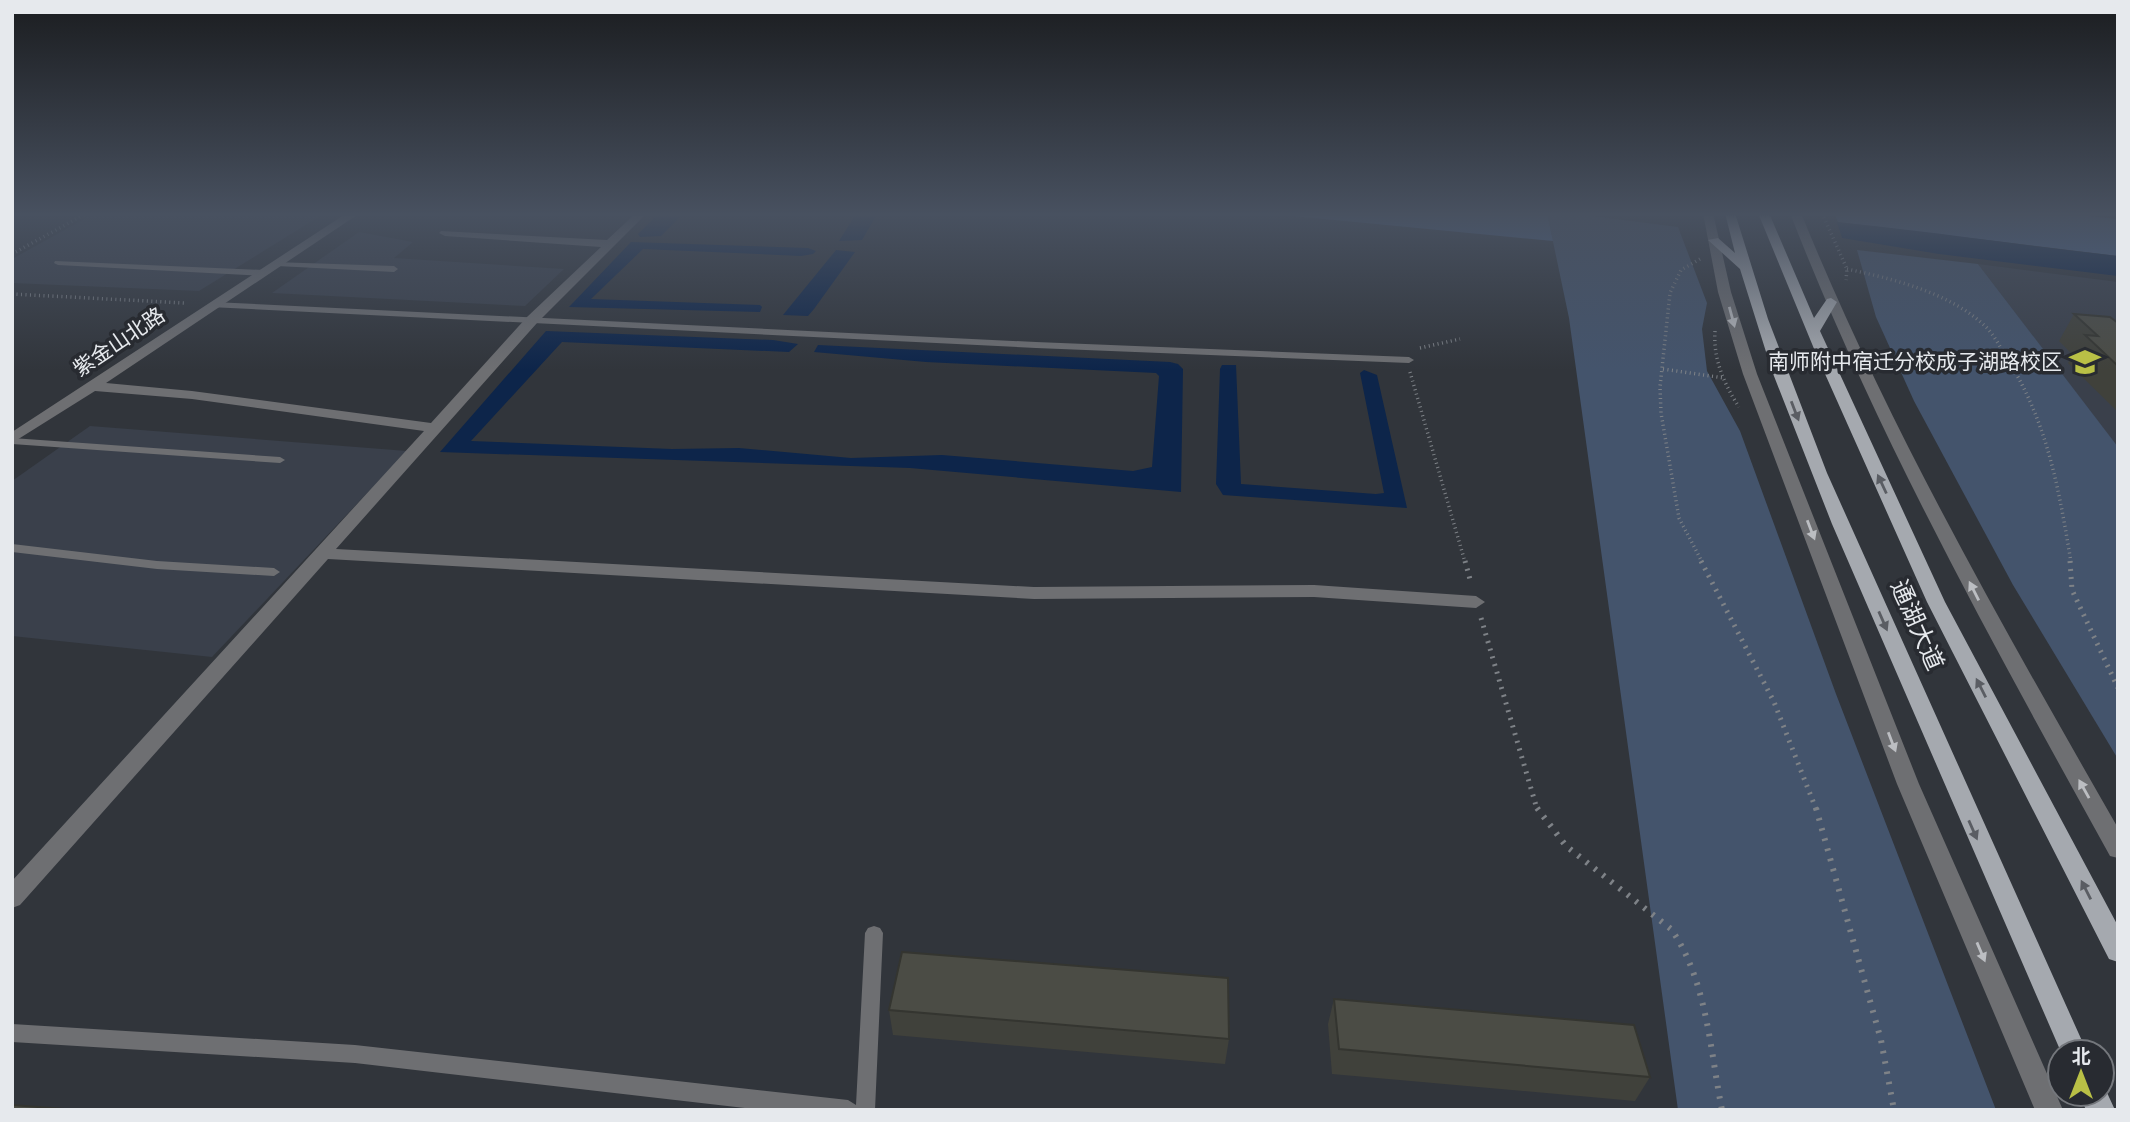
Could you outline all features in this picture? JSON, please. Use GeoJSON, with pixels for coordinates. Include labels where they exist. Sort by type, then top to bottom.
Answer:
{"type":"FeatureCollection","features":[{"type":"Feature","properties":{"kind":"main road"},"geometry":{"type":"LineString","coordinates":[[1741,265],[1745,269]]}},
{"type":"Feature","properties":{"kind":"main road","name":"通湖大道"},"geometry":{"type":"LineString","coordinates":[[1744,265],[1760,321],[1819,474],[1956,793],[2068,1038]]}},
{"type":"Feature","properties":{"kind":"main road","name":"通湖大道"},"geometry":{"type":"LineString","coordinates":[[1784,265],[1936,601],[2118,951]]}},
{"type":"Feature","properties":{"kind":"main road"},"geometry":{"type":"LineString","coordinates":[[1813,331],[1831,302]]}},
{"type":"Feature","properties":{"kind":"street","name":"紫金山北路"},"geometry":{"type":"LineString","coordinates":[[12,440],[275,265]]}},
{"type":"Feature","properties":{"kind":"street"},"geometry":{"type":"LineString","coordinates":[[12,898],[532,320],[587,265]]}},
{"type":"Feature","properties":{"kind":"street"},"geometry":{"type":"LineString","coordinates":[[1717,265],[1741,350],[1908,784],[2049,1110]]}},
{"type":"Feature","properties":{"kind":"street"},"geometry":{"type":"LineString","coordinates":[[1817,265],[1831,302],[1892,432],[1983,608],[2118,849]]}},
{"type":"Feature","properties":{"kind":"street"},"geometry":{"type":"LineString","coordinates":[[92,386],[192,395],[435,428]]}},
{"type":"Feature","properties":{"kind":"street"},"geometry":{"type":"LineString","coordinates":[[322,554],[1034,593],[1314,591],[1476,601]]}},
{"type":"Feature","properties":{"kind":"lane"},"geometry":{"type":"LineString","coordinates":[[106,265],[263,273]]}},
{"type":"Feature","properties":{"kind":"lane"},"geometry":{"type":"LineString","coordinates":[[309,265],[394,269]]}},
{"type":"Feature","properties":{"kind":"lane"},"geometry":{"type":"LineString","coordinates":[[214,304],[1036,345],[1409,360]]}},
{"type":"Feature","properties":{"kind":"lane"},"geometry":{"type":"LineString","coordinates":[[12,440],[280,460]]}},
{"type":"Feature","properties":{"kind":"lane"},"geometry":{"type":"LineString","coordinates":[[12,548],[156,565],[274,572]]}},
{"type":"Feature","properties":{"kind":"lane"},"geometry":{"type":"LineString","coordinates":[[865,1110],[874,933]]}},
{"type":"Feature","properties":{"kind":"lane"},"geometry":{"type":"LineString","coordinates":[[12,1033],[355,1054],[848,1110]]}},
{"type":"Feature","properties":{"kind":"path"},"geometry":{"type":"LineString","coordinates":[[1685,265],[1670,293],[1660,387],[1661,413],[1679,518],[1774,702],[1818,814],[1881,1040],[1894,1110]]}},
{"type":"Feature","properties":{"kind":"path"},"geometry":{"type":"LineString","coordinates":[[1847,269],[1893,279],[1949,302],[1984,325],[1992,335],[2024,386],[2042,423],[2061,500],[2072,590],[2118,688]]}},
{"type":"Feature","properties":{"kind":"path"},"geometry":{"type":"LineString","coordinates":[[12,294],[214,304]]}},
{"type":"Feature","properties":{"kind":"path"},"geometry":{"type":"LineString","coordinates":[[1460,339],[1420,348],[1409,360],[1536,808],[1566,846],[1639,902],[1671,929],[1678,939],[1695,974],[1722,1110]]}},
{"type":"Feature","properties":{"kind":"path"},"geometry":{"type":"LineString","coordinates":[[1663,369],[1724,378]]}},
{"type":"Feature","properties":{"kind":"shaded area"},"geometry":{"type":"Polygon","coordinates":[[[12,265],[240,265],[199,291],[12,283],[12,265]]]}},
{"type":"Feature","properties":{"kind":"shaded area"},"geometry":{"type":"Polygon","coordinates":[[[311,265],[508,265],[564,269],[525,306],[272,293],[311,265]]]}},
{"type":"Feature","properties":{"kind":"shaded area"},"geometry":{"type":"Polygon","coordinates":[[[609,265],[626,265],[591,299],[762,307],[760,312],[569,307],[609,265]]]}},
{"type":"Feature","properties":{"kind":"shaded area"},"geometry":{"type":"Polygon","coordinates":[[[823,265],[845,265],[808,316],[783,315],[823,265]]]}},
{"type":"Feature","properties":{"kind":"shaded area"},"geometry":{"type":"Polygon","coordinates":[[[1558,265],[1693,265],[1707,303],[1702,329],[1707,371],[1740,431],[1836,694],[1996,1110],[1678,1110],[1569,318],[1558,265]]]}},
{"type":"Feature","properties":{"kind":"shaded area"},"geometry":{"type":"Polygon","coordinates":[[[1861,265],[1979,265],[2118,447],[2118,759],[2013,585],[1914,401],[1876,317],[1861,265]]]}},
{"type":"Feature","properties":{"kind":"shaded area","name":"南师附中宿迁分校成子湖路校区"},"geometry":{"type":"Polygon","coordinates":[[[1979,265],[2118,282],[2118,447],[1979,265]]]}},
{"type":"Feature","properties":{"kind":"shaded area"},"geometry":{"type":"Polygon","coordinates":[[[2031,265],[2118,265],[2118,276],[2031,265]]]}},
{"type":"Feature","properties":{"kind":"shaded area"},"geometry":{"type":"Polygon","coordinates":[[[546,331],[773,340],[798,344],[789,352],[562,342],[471,441],[672,449],[739,448],[851,458],[942,455],[1133,471],[1152,467],[1159,376],[1156,373],[926,362],[814,352],[818,345],[1170,362],[1183,369],[1181,492],[910,468],[440,452],[546,331]]]}},
{"type":"Feature","properties":{"kind":"shaded area"},"geometry":{"type":"Polygon","coordinates":[[[1222,365],[1236,365],[1241,484],[1376,494],[1384,493],[1360,373],[1364,370],[1377,375],[1407,508],[1223,495],[1216,484],[1222,365]]]}},
{"type":"Feature","properties":{"kind":"shaded area"},"geometry":{"type":"Polygon","coordinates":[[[90,426],[407,451],[212,657],[12,636],[12,481],[90,426]]]}},
{"type":"Feature","properties":{"kind":"building"},"geometry":{"type":"Polygon","coordinates":[[[2074,314],[2110,317],[2118,323],[2118,366],[2085,335],[2098,336],[2074,314]]]}},
{"type":"Feature","properties":{"kind":"building"},"geometry":{"type":"Polygon","coordinates":[[[902,952],[1228,978],[1229,1039],[889,1010],[902,952]]]}},
{"type":"Feature","properties":{"kind":"building"},"geometry":{"type":"Polygon","coordinates":[[[1334,999],[1634,1025],[1650,1077],[1339,1049],[1334,999]]]}},
{"type":"Feature","properties":{"kind":"building"},"geometry":{"type":"Polygon","coordinates":[[[12,1105],[77,1110],[12,1110],[12,1105]]]}},
{"type":"Feature","properties":{"kind":"place","name":"南师附中宿迁分校成子湖路校区"},"geometry":{"type":"Point","coordinates":[2085,362]}}]}
